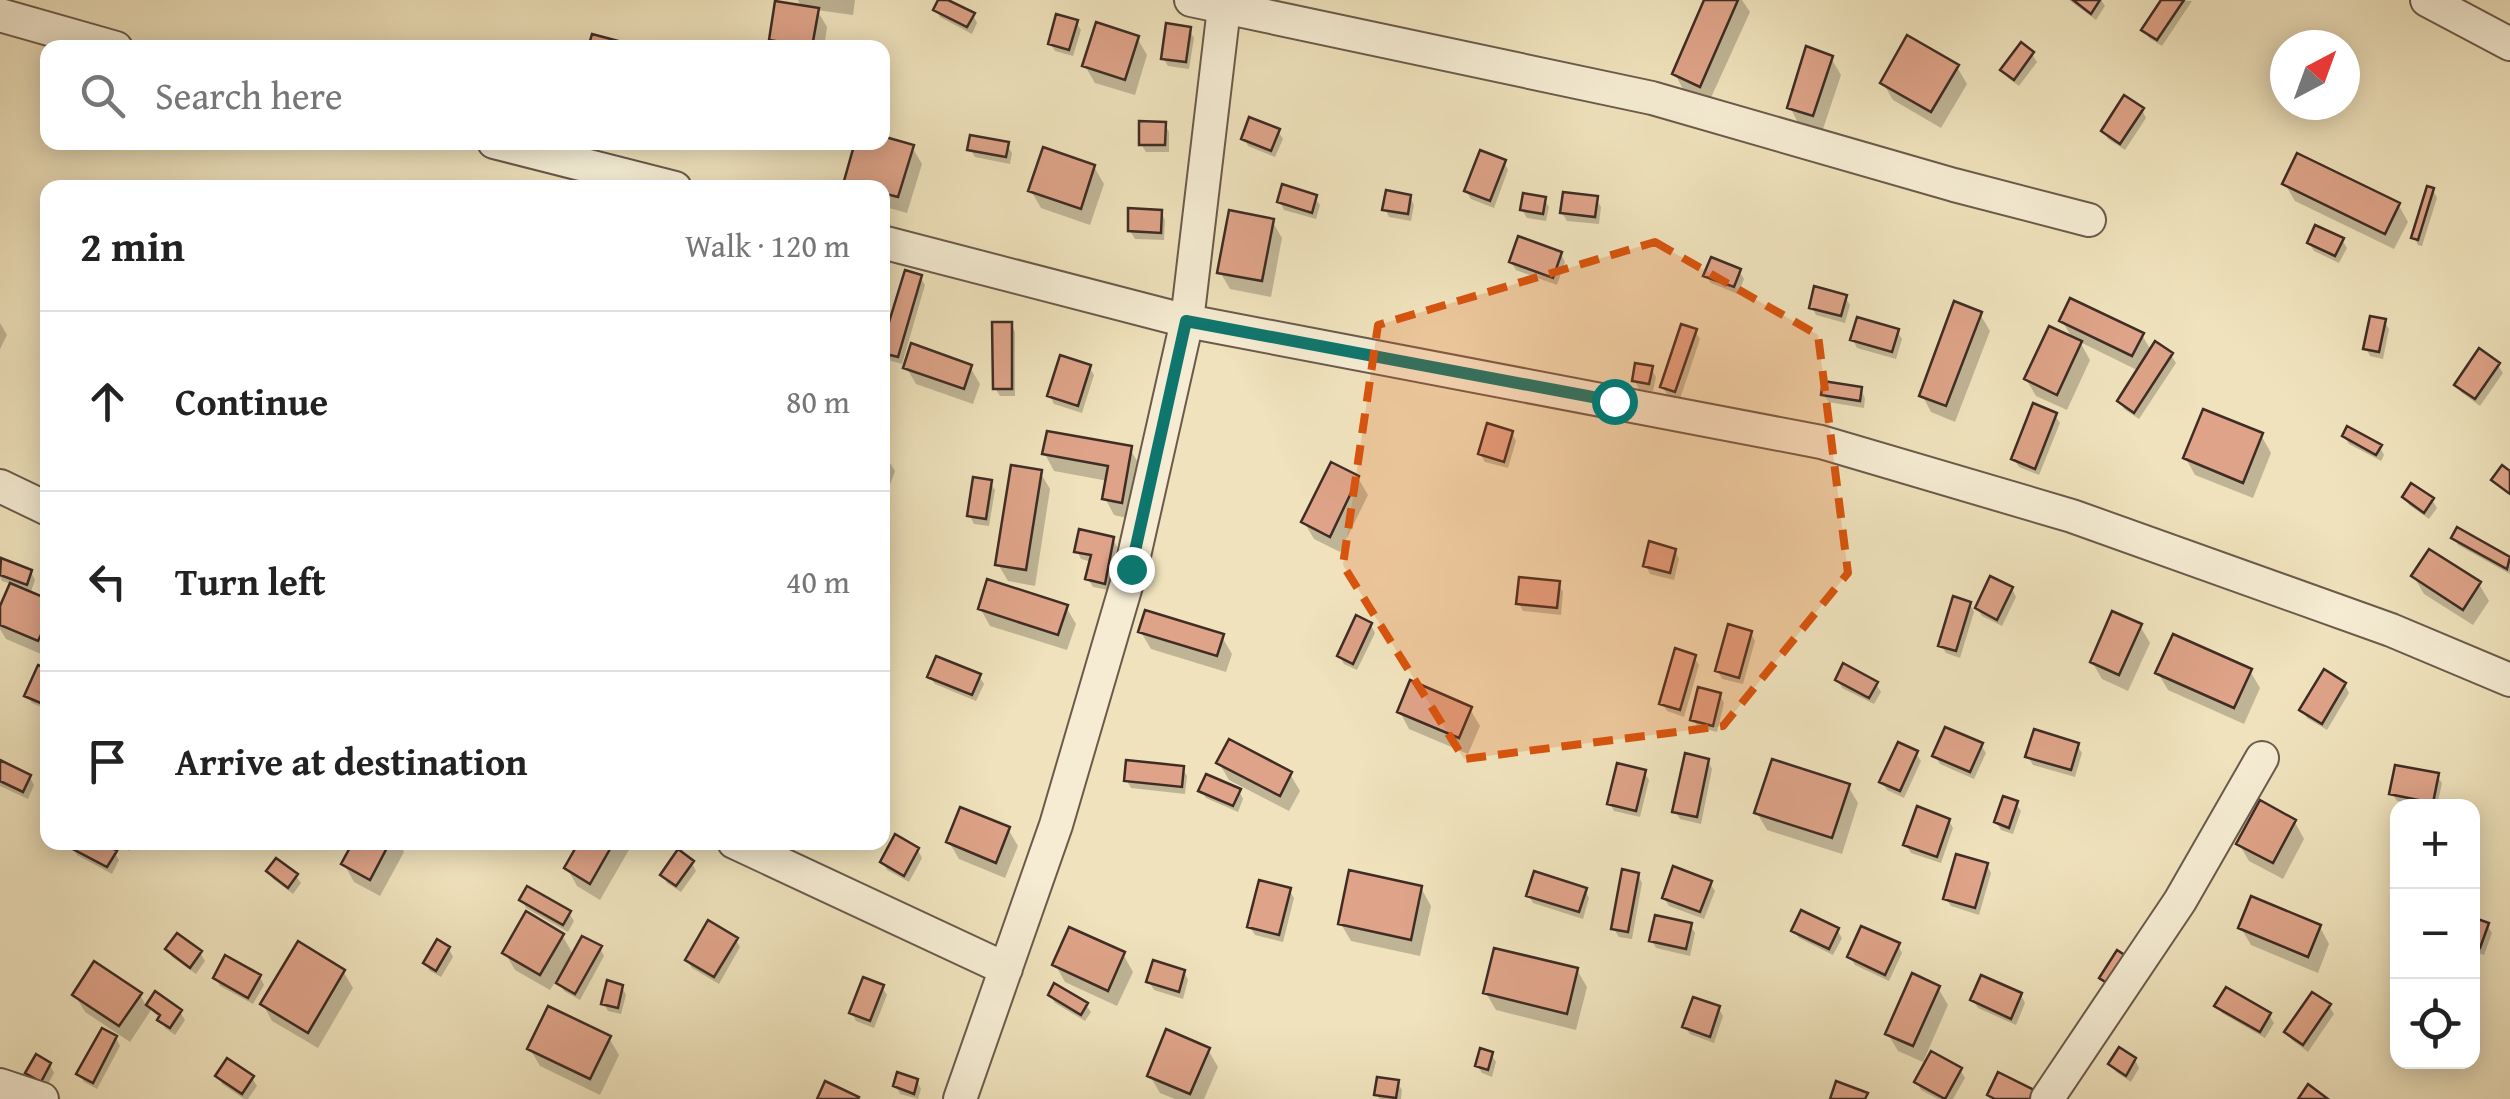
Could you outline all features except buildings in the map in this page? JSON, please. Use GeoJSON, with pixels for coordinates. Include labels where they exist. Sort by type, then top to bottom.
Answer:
{"type":"FeatureCollection","features":[{"type":"Feature","properties":{"kind":"street"},"geometry":{"type":"LineString","coordinates":[[1191,0],[1652,98],[2090,220]]}},
{"type":"Feature","properties":{"kind":"street"},"geometry":{"type":"LineString","coordinates":[[2427,0],[2510,44]]}},
{"type":"Feature","properties":{"kind":"street"},"geometry":{"type":"LineString","coordinates":[[960,1099],[1056,825],[1131,569],[1186,321],[1223,4]]}},
{"type":"Feature","properties":{"kind":"street"},"geometry":{"type":"LineString","coordinates":[[0,15],[88,40]]}},
{"type":"Feature","properties":{"kind":"street"},"geometry":{"type":"LineString","coordinates":[[526,150],[644,180]]}},
{"type":"Feature","properties":{"kind":"street"},"geometry":{"type":"LineString","coordinates":[[890,244],[1186,321],[1821,442],[2072,516],[2391,630],[2510,680]]}},
{"type":"Feature","properties":{"kind":"street"},"geometry":{"type":"LineString","coordinates":[[0,486],[40,505]]}},
{"type":"Feature","properties":{"kind":"street"},"geometry":{"type":"LineString","coordinates":[[2048,1099],[2180,900],[2262,758]]}},
{"type":"Feature","properties":{"kind":"street"},"geometry":{"type":"LineString","coordinates":[[751,850],[1006,970]]}},
{"type":"Feature","properties":{"kind":"street"},"geometry":{"type":"LineString","coordinates":[[0,1085],[42,1099]]}},
{"type":"Feature","properties":{"kind":"highlighted area"},"geometry":{"type":"Polygon","coordinates":[[[1655,242],[1818,335],[1848,573],[1723,726],[1464,759],[1343,565],[1378,325],[1655,242]]]}},
{"type":"Feature","properties":{"kind":"route"},"geometry":{"type":"LineString","coordinates":[[1131,569],[1186,321],[1614,401]]}}]}
